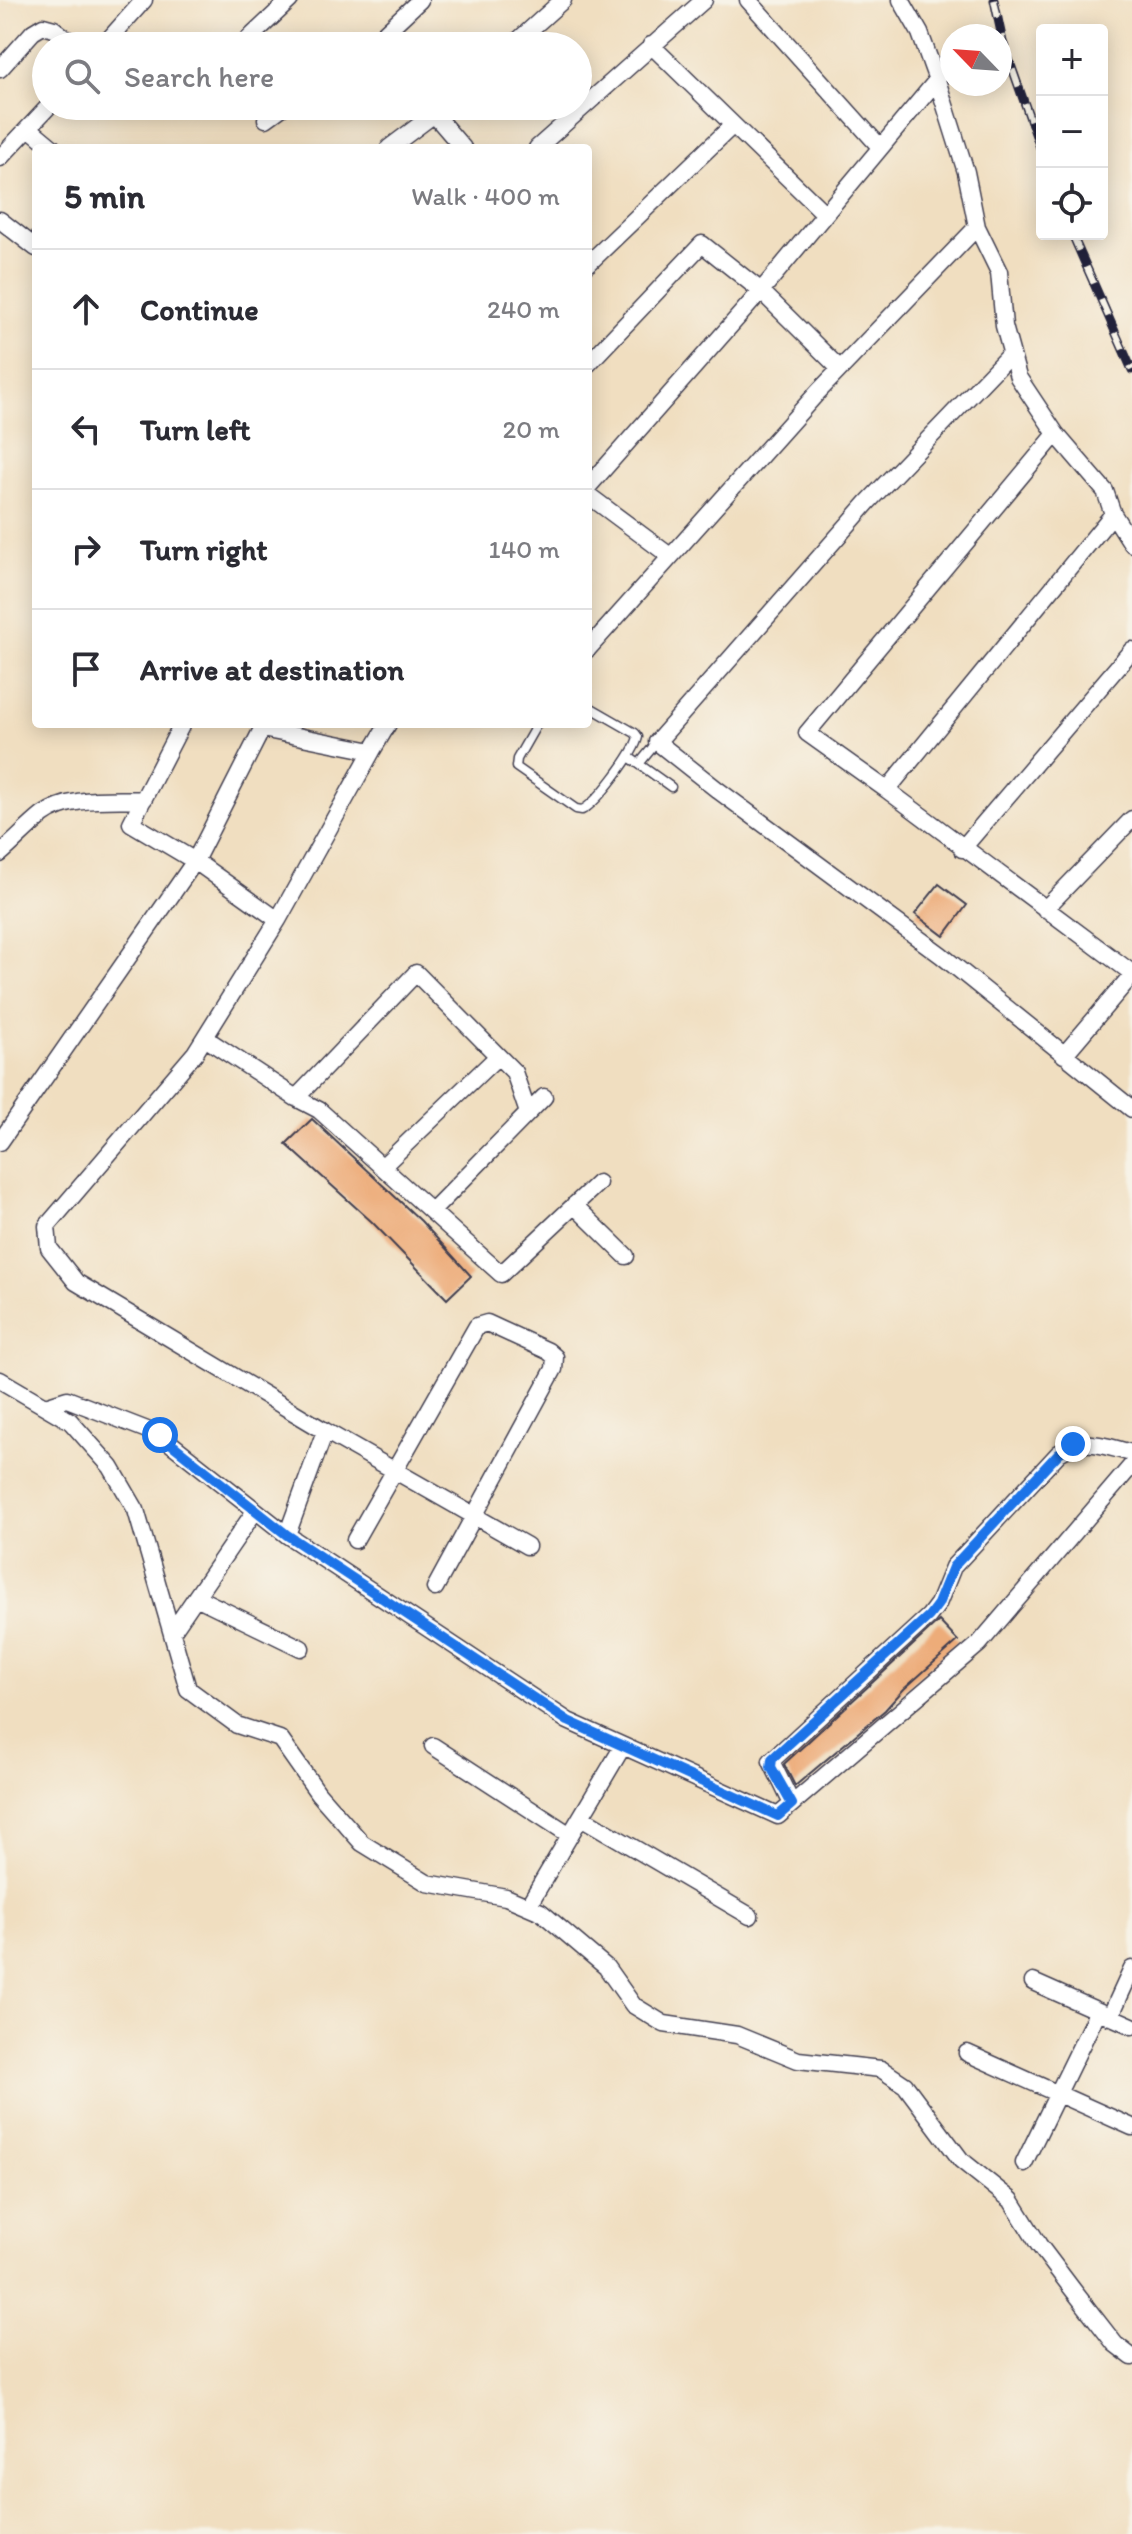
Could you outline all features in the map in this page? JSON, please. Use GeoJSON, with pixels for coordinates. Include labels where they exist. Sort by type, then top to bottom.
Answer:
{"type":"FeatureCollection","features":[{"type":"Feature","properties":{"kind":"street"},"geometry":{"type":"LineString","coordinates":[[115,32],[144,0]]}},
{"type":"Feature","properties":{"kind":"street"},"geometry":{"type":"LineString","coordinates":[[256,32],[290,0]]}},
{"type":"Feature","properties":{"kind":"street"},"geometry":{"type":"LineString","coordinates":[[387,32],[420,0]]}},
{"type":"Feature","properties":{"kind":"street"},"geometry":{"type":"LineString","coordinates":[[528,32],[563,0]]}},
{"type":"Feature","properties":{"kind":"street"},"geometry":{"type":"LineString","coordinates":[[592,98],[704,0]]}},
{"type":"Feature","properties":{"kind":"street"},"geometry":{"type":"LineString","coordinates":[[748,0],[880,147]]}},
{"type":"Feature","properties":{"kind":"street"},"geometry":{"type":"LineString","coordinates":[[901,0],[920,33],[937,80],[966,172],[977,227],[999,272],[1004,326],[1018,377],[1056,434],[1105,491],[1113,514],[1132,544]]}},
{"type":"Feature","properties":{"kind":"street"},"geometry":{"type":"LineString","coordinates":[[33,32],[43,26],[58,32]]}},
{"type":"Feature","properties":{"kind":"street"},"geometry":{"type":"LineString","coordinates":[[0,69],[32,33]]}},
{"type":"Feature","properties":{"kind":"street"},"geometry":{"type":"LineString","coordinates":[[651,45],[824,213]]}},
{"type":"Feature","properties":{"kind":"street"},"geometry":{"type":"LineString","coordinates":[[592,482],[761,291],[937,80]]}},
{"type":"Feature","properties":{"kind":"street"},"geometry":{"type":"LineString","coordinates":[[0,158],[36,120]]}},
{"type":"Feature","properties":{"kind":"street"},"geometry":{"type":"LineString","coordinates":[[394,144],[423,120]]}},
{"type":"Feature","properties":{"kind":"street"},"geometry":{"type":"LineString","coordinates":[[444,120],[460,144]]}},
{"type":"Feature","properties":{"kind":"street"},"geometry":{"type":"LineString","coordinates":[[541,144],[568,120]]}},
{"type":"Feature","properties":{"kind":"street"},"geometry":{"type":"LineString","coordinates":[[592,260],[733,125]]}},
{"type":"Feature","properties":{"kind":"street"},"geometry":{"type":"LineString","coordinates":[[29,128],[48,144]]}},
{"type":"Feature","properties":{"kind":"street"},"geometry":{"type":"LineString","coordinates":[[0,220],[32,245]]}},
{"type":"Feature","properties":{"kind":"street"},"geometry":{"type":"LineString","coordinates":[[592,644],[840,369],[977,227]]}},
{"type":"Feature","properties":{"kind":"street"},"geometry":{"type":"LineString","coordinates":[[592,360],[699,245],[705,246],[761,291],[840,369]]}},
{"type":"Feature","properties":{"kind":"street"},"geometry":{"type":"LineString","coordinates":[[1011,353],[868,502],[657,742],[941,955],[1132,1109]]}},
{"type":"Feature","properties":{"kind":"street"},"geometry":{"type":"LineString","coordinates":[[1056,434],[807,733],[1132,974],[1064,1055]]}},
{"type":"Feature","properties":{"kind":"street"},"geometry":{"type":"LineString","coordinates":[[592,498],[670,556]]}},
{"type":"Feature","properties":{"kind":"street"},"geometry":{"type":"LineString","coordinates":[[887,790],[1113,514]]}},
{"type":"Feature","properties":{"kind":"street"},"geometry":{"type":"LineString","coordinates":[[962,849],[1132,650]]}},
{"type":"Feature","properties":{"kind":"street"},"geometry":{"type":"LineString","coordinates":[[180,728],[131,823],[195,861],[278,920]]}},
{"type":"Feature","properties":{"kind":"street"},"geometry":{"type":"LineString","coordinates":[[0,1142],[195,861],[262,728]]}},
{"type":"Feature","properties":{"kind":"street"},"geometry":{"type":"LineString","coordinates":[[268,728],[372,751]]}},
{"type":"Feature","properties":{"kind":"street"},"geometry":{"type":"LineString","coordinates":[[386,728],[278,920],[205,1038],[47,1226],[49,1248],[76,1282],[325,1431],[527,1546]]}},
{"type":"Feature","properties":{"kind":"street"},"geometry":{"type":"LineString","coordinates":[[0,854],[57,807],[80,802],[144,799]]}},
{"type":"Feature","properties":{"kind":"street"},"geometry":{"type":"LineString","coordinates":[[1045,909],[1132,819]]}},
{"type":"Feature","properties":{"kind":"street"},"geometry":{"type":"LineString","coordinates":[[296,1098],[416,973],[514,1072],[528,1113]]}},
{"type":"Feature","properties":{"kind":"street"},"geometry":{"type":"LineString","coordinates":[[205,1038],[319,1110],[501,1274],[598,1183]]}},
{"type":"Feature","properties":{"kind":"street"},"geometry":{"type":"LineString","coordinates":[[383,1166],[497,1057]]}},
{"type":"Feature","properties":{"kind":"street"},"geometry":{"type":"LineString","coordinates":[[432,1211],[544,1097]]}},
{"type":"Feature","properties":{"kind":"street"},"geometry":{"type":"LineString","coordinates":[[574,1205],[626,1256]]}},
{"type":"Feature","properties":{"kind":"street"},"geometry":{"type":"LineString","coordinates":[[355,1540],[479,1324],[487,1323],[548,1351],[555,1357],[554,1369],[435,1588]]}},
{"type":"Feature","properties":{"kind":"street"},"geometry":{"type":"LineString","coordinates":[[0,1380],[70,1421],[111,1467],[136,1510],[188,1689],[237,1725],[280,1739],[318,1793],[362,1843],[427,1883],[506,1897],[541,1912],[606,1967],[633,2005],[664,2024],[737,2035],[798,2060],[881,2069],[905,2085],[961,2160],[1011,2200],[1039,2245],[1073,2290],[1115,2344],[1132,2357]]}},
{"type":"Feature","properties":{"kind":"street"},"geometry":{"type":"LineString","coordinates":[[45,1406],[67,1399],[160,1435],[287,1535],[568,1721],[778,1816],[979,1644],[1132,1465]]}},
{"type":"Feature","properties":{"kind":"street"},"geometry":{"type":"LineString","coordinates":[[287,1535],[325,1431]]}},
{"type":"Feature","properties":{"kind":"street"},"geometry":{"type":"LineString","coordinates":[[792,1804],[771,1767],[772,1759],[929,1616],[938,1604],[953,1567],[1059,1453],[1073,1444],[1085,1442],[1132,1453]]}},
{"type":"Feature","properties":{"kind":"street"},"geometry":{"type":"LineString","coordinates":[[172,1632],[255,1511]]}},
{"type":"Feature","properties":{"kind":"street"},"geometry":{"type":"LineString","coordinates":[[196,1597],[301,1648]]}},
{"type":"Feature","properties":{"kind":"street"},"geometry":{"type":"LineString","coordinates":[[433,1746],[570,1835]]}},
{"type":"Feature","properties":{"kind":"street"},"geometry":{"type":"LineString","coordinates":[[528,1906],[623,1746]]}},
{"type":"Feature","properties":{"kind":"street"},"geometry":{"type":"LineString","coordinates":[[581,1817],[750,1916]]}},
{"type":"Feature","properties":{"kind":"street"},"geometry":{"type":"LineString","coordinates":[[1024,2163],[1058,2094],[1132,1969]]}},
{"type":"Feature","properties":{"kind":"street"},"geometry":{"type":"LineString","coordinates":[[1033,1982],[1132,2026]]}},
{"type":"Feature","properties":{"kind":"street"},"geometry":{"type":"LineString","coordinates":[[967,2053],[1132,2127]]}},
{"type":"Feature","properties":{"kind":"lane"},"geometry":{"type":"LineString","coordinates":[[535,728],[517,759],[516,767],[576,809],[588,807],[637,743],[635,733],[592,708]]}},
{"type":"Feature","properties":{"kind":"lane"},"geometry":{"type":"LineString","coordinates":[[639,764],[657,742]]}},
{"type":"Feature","properties":{"kind":"lane"},"geometry":{"type":"LineString","coordinates":[[629,757],[671,787]]}},
{"type":"Feature","properties":{"kind":"building"},"geometry":{"type":"Polygon","coordinates":[[[939,884],[967,905],[944,936],[915,914],[939,884]]]}},
{"type":"Feature","properties":{"kind":"building"},"geometry":{"type":"Polygon","coordinates":[[[312,1119],[421,1221],[471,1276],[447,1299],[372,1222],[286,1144],[312,1119]]]}},
{"type":"Feature","properties":{"kind":"building"},"geometry":{"type":"Polygon","coordinates":[[[939,1621],[958,1641],[885,1710],[795,1786],[784,1764],[939,1621]]]}},
{"type":"Feature","properties":{"kind":"railway"},"geometry":{"type":"LineString","coordinates":[[994,0],[1003,42],[1036,136]]}},
{"type":"Feature","properties":{"kind":"railway"},"geometry":{"type":"LineString","coordinates":[[1075,240],[1132,370]]}},
{"type":"Feature","properties":{"kind":"route"},"geometry":{"type":"LineString","coordinates":[[160,1435],[287,1535],[568,1721],[778,1816],[792,1804],[771,1767],[772,1759],[935,1611],[953,1567],[1059,1453],[1073,1444]]}}]}
